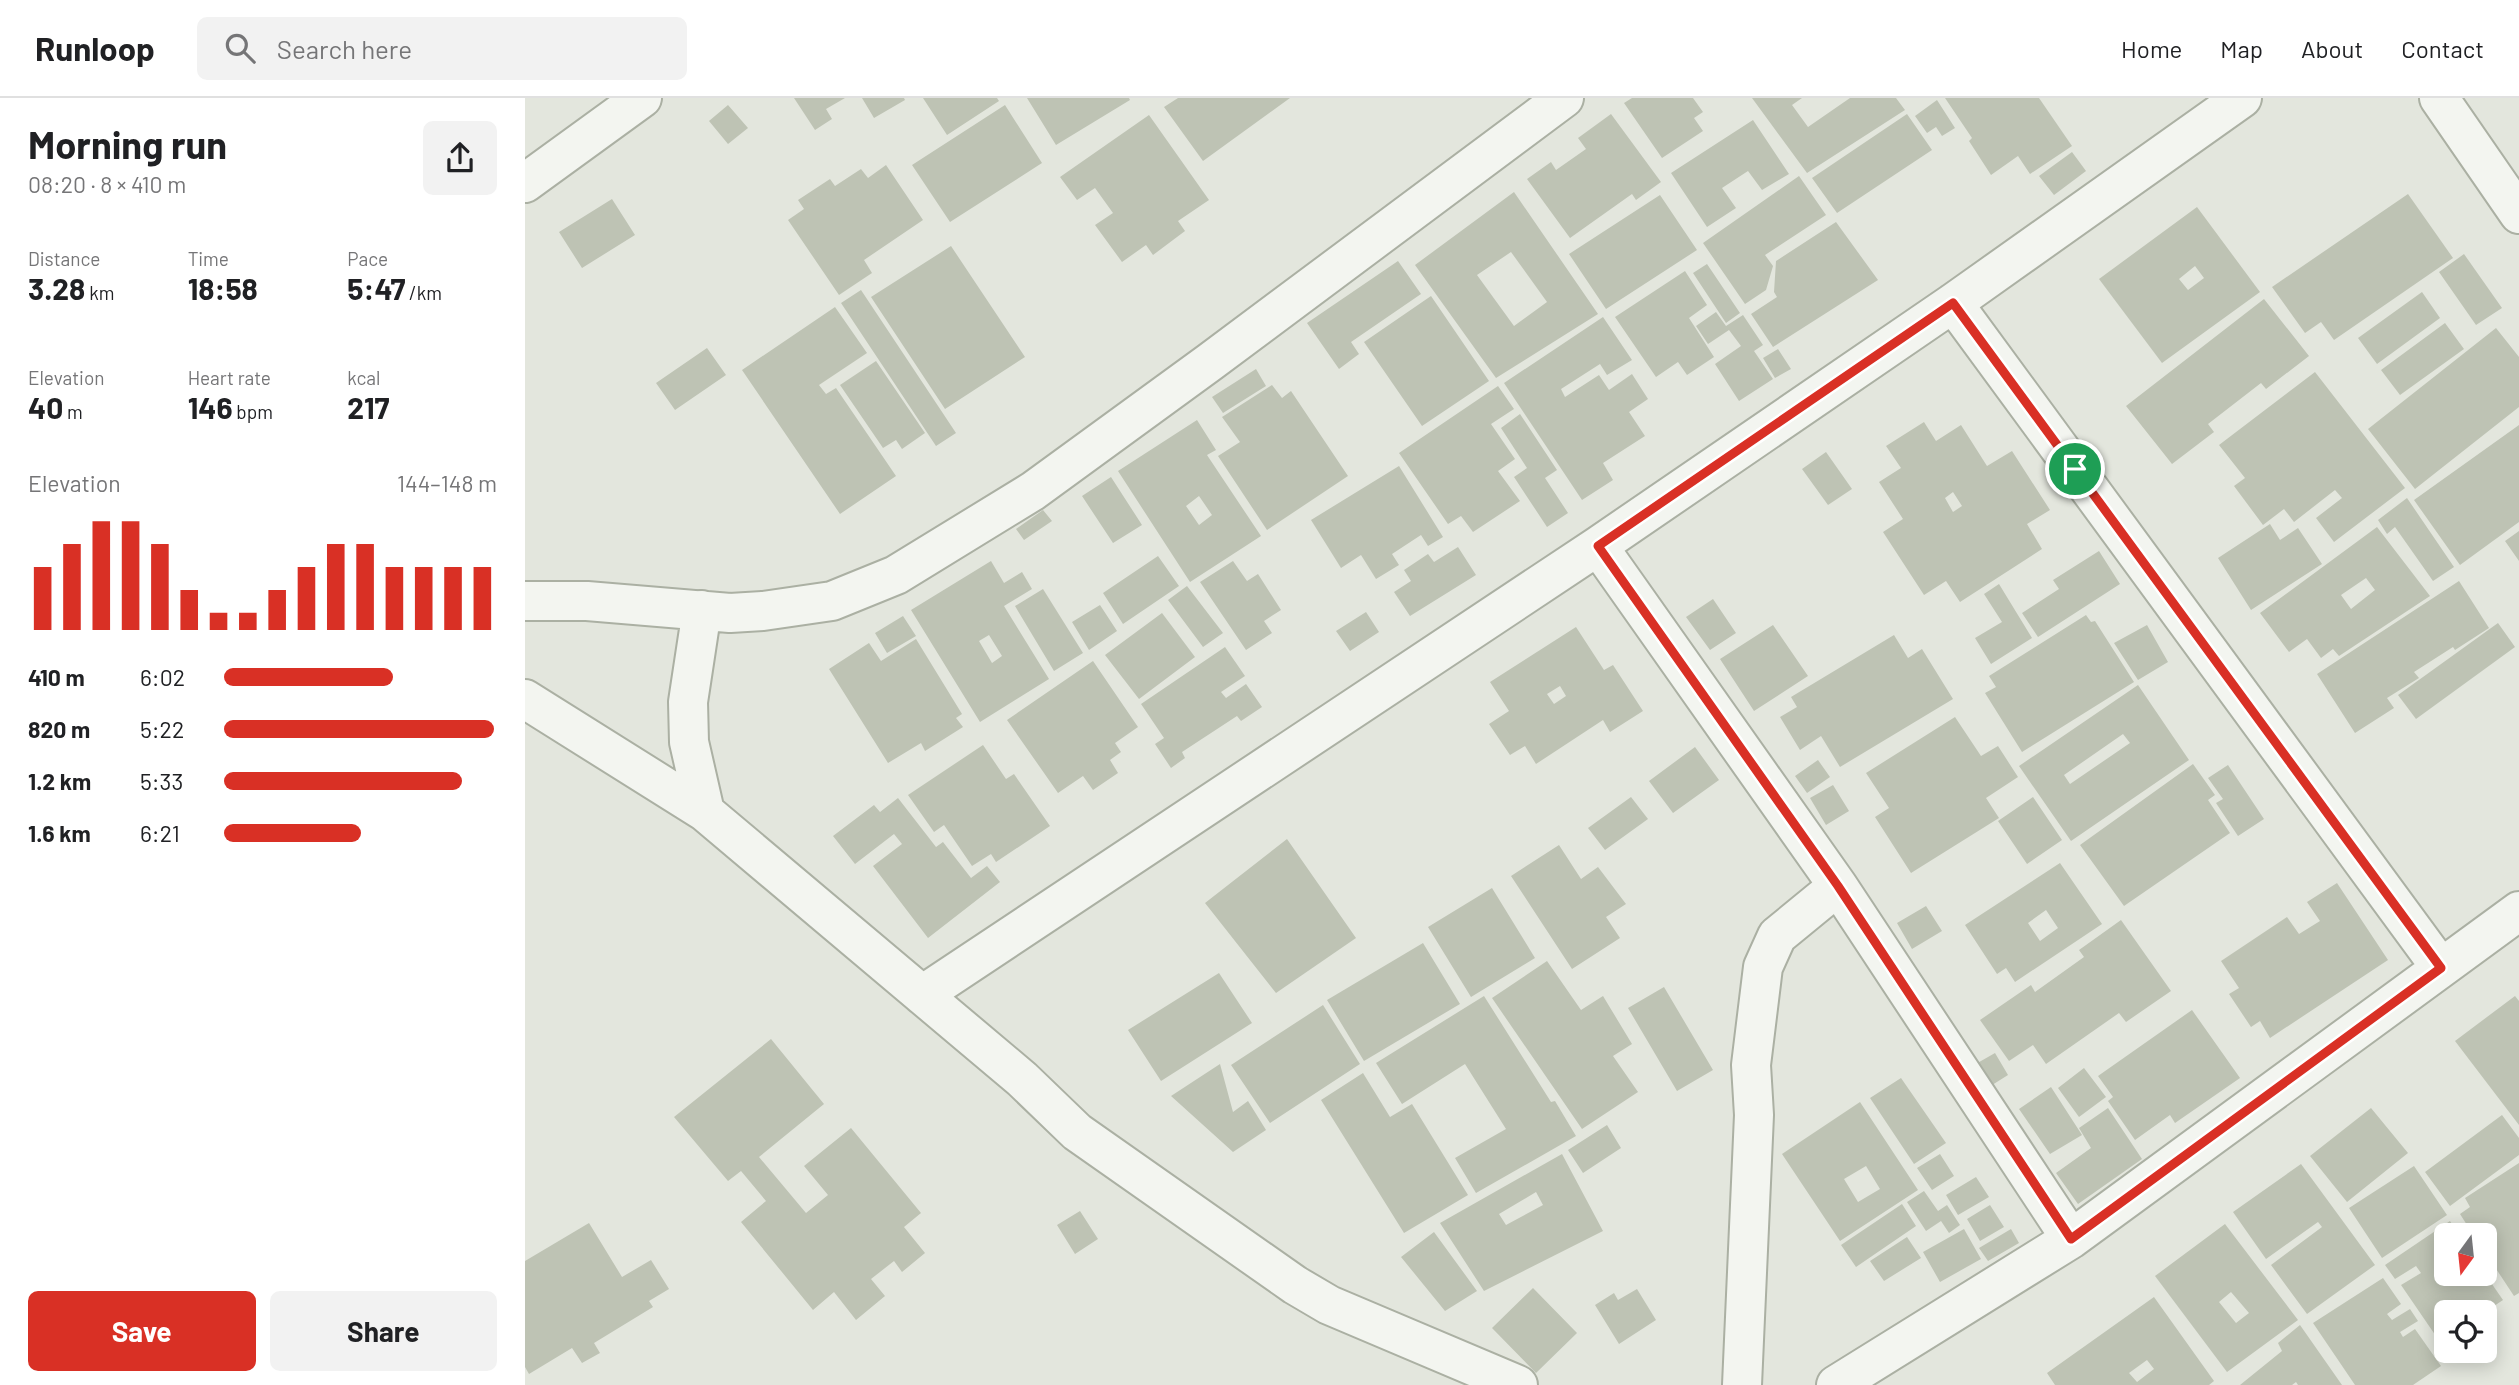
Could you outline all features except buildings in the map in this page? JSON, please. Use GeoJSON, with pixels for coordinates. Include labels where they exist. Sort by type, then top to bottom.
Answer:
{"type":"FeatureCollection","features":[{"type":"Feature","properties":{"kind":"street"},"geometry":{"type":"LineString","coordinates":[[525,183],[642,98]]}},
{"type":"Feature","properties":{"kind":"street"},"geometry":{"type":"LineString","coordinates":[[525,601],[587,601],[730,613],[763,611],[832,601],[896,575],[1033,491],[1563,98]]}},
{"type":"Feature","properties":{"kind":"street"},"geometry":{"type":"LineString","coordinates":[[922,995],[1598,546],[1953,303],[2242,98]]}},
{"type":"Feature","properties":{"kind":"street"},"geometry":{"type":"LineString","coordinates":[[2439,98],[2519,214]]}},
{"type":"Feature","properties":{"kind":"street"},"geometry":{"type":"LineString","coordinates":[[1953,303],[2441,968]]}},
{"type":"Feature","properties":{"kind":"street"},"geometry":{"type":"LineString","coordinates":[[1598,546],[1838,886],[2071,1239]]}},
{"type":"Feature","properties":{"kind":"street"},"geometry":{"type":"LineString","coordinates":[[702,610],[688,702],[689,742],[705,812]]}},
{"type":"Feature","properties":{"kind":"street"},"geometry":{"type":"LineString","coordinates":[[525,699],[705,812],[1022,1079],[1077,1132],[1295,1284],[1329,1305],[1518,1385]]}},
{"type":"Feature","properties":{"kind":"street"},"geometry":{"type":"LineString","coordinates":[[1742,1385],[1754,1115],[1751,1065],[1763,967],[1777,936],[1838,886]]}},
{"type":"Feature","properties":{"kind":"street"},"geometry":{"type":"LineString","coordinates":[[1836,1385],[2071,1239],[2519,911]]}},
{"type":"Feature","properties":{"kind":"route"},"geometry":{"type":"LineString","coordinates":[[1953,303],[2075,469],[2441,968],[2071,1239],[1838,886],[1598,546],[1953,303]]}}]}
